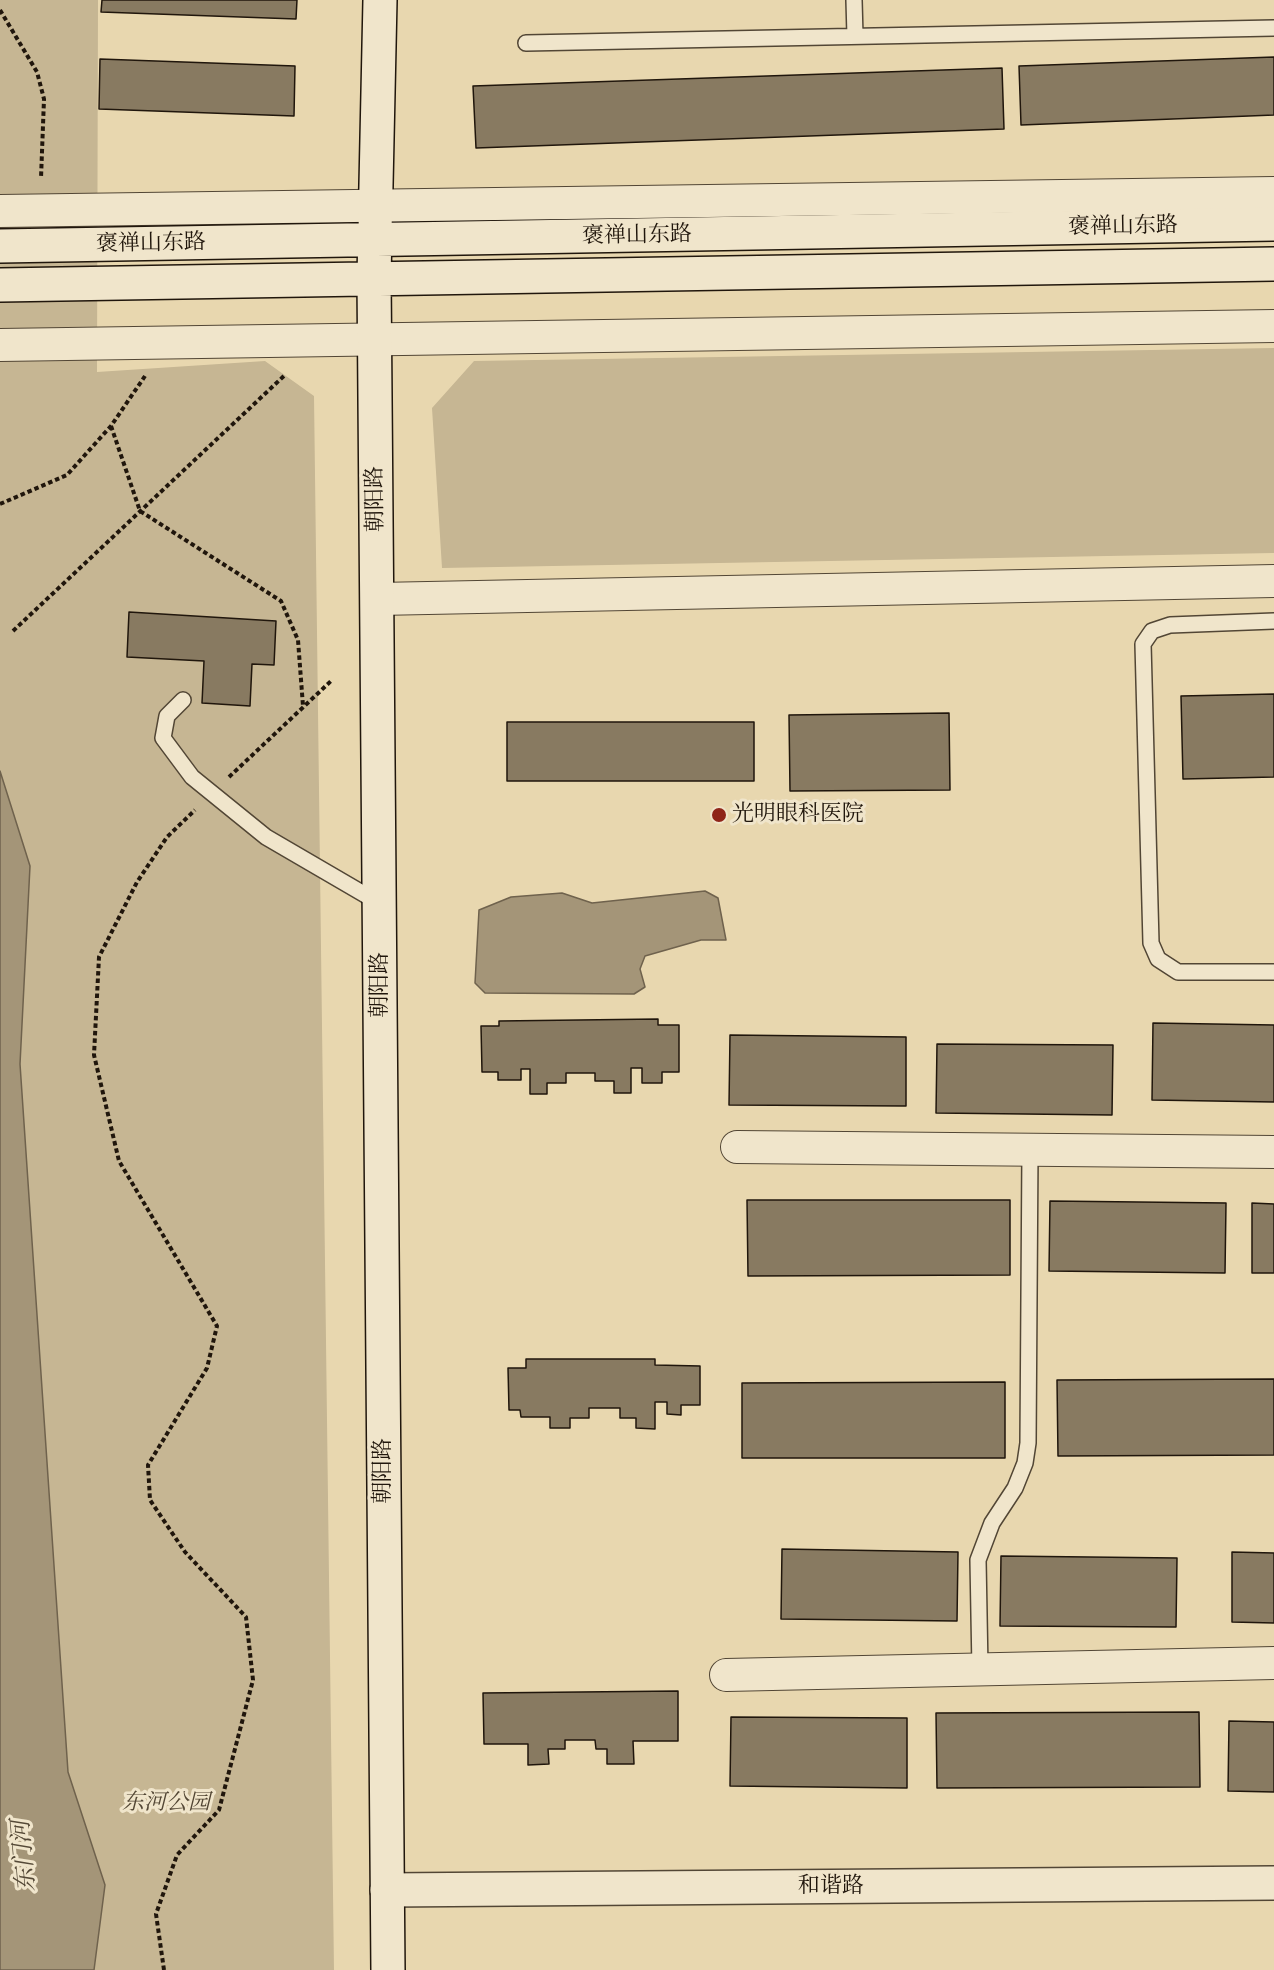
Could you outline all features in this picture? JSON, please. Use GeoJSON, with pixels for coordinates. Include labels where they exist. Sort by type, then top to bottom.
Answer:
{"type":"FeatureCollection","features":[{"type":"Feature","properties":{"kind":"main road","name":"朝阳路"},"geometry":{"type":"LineString","coordinates":[[380,0],[374,205],[374,339],[381,904],[388,1970]]}},
{"type":"Feature","properties":{"kind":"main road","name":"褒禅山东路"},"geometry":{"type":"LineString","coordinates":[[0,246],[1274,224]]}},
{"type":"Feature","properties":{"kind":"main road","name":"褒禅山东路"},"geometry":{"type":"LineString","coordinates":[[0,285],[374,277],[1274,264]]}},
{"type":"Feature","properties":{"kind":"main road","name":"和谐路"},"geometry":{"type":"LineString","coordinates":[[387,1890],[1274,1883]]}},
{"type":"Feature","properties":{"kind":"street"},"geometry":{"type":"LineString","coordinates":[[0,211],[1274,193]]}},
{"type":"Feature","properties":{"kind":"street"},"geometry":{"type":"LineString","coordinates":[[0,345],[1274,326]]}},
{"type":"Feature","properties":{"kind":"street"},"geometry":{"type":"LineString","coordinates":[[378,598],[1274,581]]}},
{"type":"Feature","properties":{"kind":"street"},"geometry":{"type":"LineString","coordinates":[[737,1146],[1274,1152]]}},
{"type":"Feature","properties":{"kind":"street"},"geometry":{"type":"LineString","coordinates":[[726,1675],[1274,1664]]}},
{"type":"Feature","properties":{"kind":"lane"},"geometry":{"type":"LineString","coordinates":[[854,0],[855,36]]}},
{"type":"Feature","properties":{"kind":"lane"},"geometry":{"type":"LineString","coordinates":[[526,43],[1274,28]]}},
{"type":"Feature","properties":{"kind":"lane"},"geometry":{"type":"LineString","coordinates":[[1274,621],[1170,625],[1152,631],[1143,644],[1150,943],[1158,959],[1178,972],[1274,972]]}},
{"type":"Feature","properties":{"kind":"lane"},"geometry":{"type":"LineString","coordinates":[[183,700],[167,716],[163,738],[192,777],[266,837],[381,904]]}},
{"type":"Feature","properties":{"kind":"lane"},"geometry":{"type":"LineString","coordinates":[[980,1669],[978,1560],[992,1523],[1015,1488],[1025,1463],[1028,1443],[1030,1150]]}},
{"type":"Feature","properties":{"kind":"path"},"geometry":{"type":"LineString","coordinates":[[0,10],[37,72],[44,99],[40,210]]}},
{"type":"Feature","properties":{"kind":"path"},"geometry":{"type":"LineString","coordinates":[[13,631],[322,340]]}},
{"type":"Feature","properties":{"kind":"path"},"geometry":{"type":"LineString","coordinates":[[0,504],[67,475],[111,426],[167,343]]}},
{"type":"Feature","properties":{"kind":"path"},"geometry":{"type":"LineString","coordinates":[[111,426],[140,511],[281,602],[298,639],[303,706]]}},
{"type":"Feature","properties":{"kind":"path"},"geometry":{"type":"LineString","coordinates":[[226,780],[331,681]]}},
{"type":"Feature","properties":{"kind":"path"},"geometry":{"type":"LineString","coordinates":[[164,1970],[156,1914],[177,1855],[219,1810],[253,1680],[246,1617],[185,1552],[150,1500],[148,1465],[207,1368],[217,1326],[119,1161],[94,1055],[99,957],[136,882],[160,846],[201,804]]}},
{"type":"Feature","properties":{"kind":"green space","name":"东河公园"},"geometry":{"type":"Polygon","coordinates":[[[0,0],[98,0],[97,372],[265,361],[314,396],[334,1970],[0,1970],[0,0]]]}},
{"type":"Feature","properties":{"kind":"green space"},"geometry":{"type":"Polygon","coordinates":[[[1274,348],[1274,553],[442,568],[432,408],[474,361],[1274,348]]]}},
{"type":"Feature","properties":{"kind":"water","name":"东门河"},"geometry":{"type":"Polygon","coordinates":[[[0,771],[30,866],[20,1064],[68,1772],[105,1885],[94,1970],[0,1970],[0,771]]]}},
{"type":"Feature","properties":{"kind":"water"},"geometry":{"type":"Polygon","coordinates":[[[705,891],[718,898],[726,940],[701,940],[645,956],[640,969],[645,987],[634,994],[485,993],[475,983],[479,910],[511,897],[562,893],[592,903],[705,891]]]}},
{"type":"Feature","properties":{"kind":"building"},"geometry":{"type":"Polygon","coordinates":[[[102,0],[297,0],[296,19],[101,12],[102,0]]]}},
{"type":"Feature","properties":{"kind":"building"},"geometry":{"type":"Polygon","coordinates":[[[1274,57],[1274,115],[1021,125],[1019,66],[1274,57]]]}},
{"type":"Feature","properties":{"kind":"building"},"geometry":{"type":"Polygon","coordinates":[[[100,59],[295,66],[294,116],[99,109],[100,59]]]}},
{"type":"Feature","properties":{"kind":"building"},"geometry":{"type":"Polygon","coordinates":[[[1002,68],[1004,129],[476,148],[473,86],[1002,68]]]}},
{"type":"Feature","properties":{"kind":"building"},"geometry":{"type":"Polygon","coordinates":[[[129,612],[276,621],[274,665],[252,664],[250,706],[202,703],[204,661],[127,657],[129,612]]]}},
{"type":"Feature","properties":{"kind":"building"},"geometry":{"type":"Polygon","coordinates":[[[1274,694],[1274,777],[1183,779],[1181,696],[1274,694]]]}},
{"type":"Feature","properties":{"kind":"building"},"geometry":{"type":"Polygon","coordinates":[[[949,713],[950,790],[790,791],[789,715],[949,713]]]}},
{"type":"Feature","properties":{"kind":"building"},"geometry":{"type":"Polygon","coordinates":[[[507,722],[754,722],[754,781],[507,781],[507,722]]]}},
{"type":"Feature","properties":{"kind":"building"},"geometry":{"type":"Polygon","coordinates":[[[658,1019],[658,1025],[679,1025],[679,1072],[662,1072],[662,1083],[642,1083],[642,1068],[631,1068],[631,1093],[614,1093],[614,1081],[595,1081],[595,1073],[566,1073],[566,1083],[547,1083],[547,1094],[530,1094],[530,1069],[521,1069],[521,1080],[498,1080],[498,1072],[482,1072],[481,1026],[499,1026],[499,1021],[658,1019]]]}},
{"type":"Feature","properties":{"kind":"building"},"geometry":{"type":"Polygon","coordinates":[[[1153,1023],[1274,1025],[1274,1102],[1152,1100],[1153,1023]]]}},
{"type":"Feature","properties":{"kind":"building"},"geometry":{"type":"Polygon","coordinates":[[[730,1035],[906,1037],[906,1106],[729,1105],[730,1035]]]}},
{"type":"Feature","properties":{"kind":"building"},"geometry":{"type":"Polygon","coordinates":[[[937,1044],[1113,1045],[1112,1115],[936,1113],[937,1044]]]}},
{"type":"Feature","properties":{"kind":"building"},"geometry":{"type":"Polygon","coordinates":[[[747,1200],[1010,1200],[1010,1275],[748,1276],[747,1200]]]}},
{"type":"Feature","properties":{"kind":"building"},"geometry":{"type":"Polygon","coordinates":[[[1050,1201],[1226,1203],[1225,1273],[1049,1271],[1050,1201]]]}},
{"type":"Feature","properties":{"kind":"building"},"geometry":{"type":"Polygon","coordinates":[[[1252,1203],[1274,1204],[1274,1273],[1252,1273],[1252,1203]]]}},
{"type":"Feature","properties":{"kind":"building"},"geometry":{"type":"Polygon","coordinates":[[[526,1359],[655,1359],[655,1365],[700,1366],[700,1405],[681,1405],[681,1415],[667,1414],[667,1402],[655,1402],[655,1429],[636,1428],[636,1418],[620,1418],[620,1408],[589,1408],[589,1418],[570,1418],[570,1428],[550,1428],[550,1417],[521,1417],[520,1410],[509,1410],[508,1368],[526,1368],[526,1359]]]}},
{"type":"Feature","properties":{"kind":"building"},"geometry":{"type":"Polygon","coordinates":[[[1274,1379],[1274,1455],[1058,1456],[1057,1380],[1274,1379]]]}},
{"type":"Feature","properties":{"kind":"building"},"geometry":{"type":"Polygon","coordinates":[[[1005,1382],[1005,1458],[742,1458],[742,1383],[1005,1382]]]}},
{"type":"Feature","properties":{"kind":"building"},"geometry":{"type":"Polygon","coordinates":[[[782,1549],[958,1552],[957,1621],[781,1619],[782,1549]]]}},
{"type":"Feature","properties":{"kind":"building"},"geometry":{"type":"Polygon","coordinates":[[[1232,1552],[1274,1553],[1274,1623],[1232,1622],[1232,1552]]]}},
{"type":"Feature","properties":{"kind":"building"},"geometry":{"type":"Polygon","coordinates":[[[1001,1556],[1177,1558],[1176,1627],[1000,1626],[1001,1556]]]}},
{"type":"Feature","properties":{"kind":"building"},"geometry":{"type":"Polygon","coordinates":[[[678,1691],[678,1741],[633,1741],[634,1764],[607,1764],[607,1749],[596,1749],[595,1740],[565,1740],[565,1749],[548,1749],[549,1764],[528,1765],[528,1744],[484,1744],[483,1693],[678,1691]]]}},
{"type":"Feature","properties":{"kind":"building"},"geometry":{"type":"Polygon","coordinates":[[[1199,1712],[1200,1787],[937,1788],[936,1713],[1199,1712]]]}},
{"type":"Feature","properties":{"kind":"building"},"geometry":{"type":"Polygon","coordinates":[[[731,1717],[907,1718],[907,1788],[730,1786],[731,1717]]]}},
{"type":"Feature","properties":{"kind":"building"},"geometry":{"type":"Polygon","coordinates":[[[1229,1721],[1274,1722],[1274,1792],[1228,1791],[1229,1721]]]}},
{"type":"Feature","properties":{"kind":"place","name":"光明眼科医院"},"geometry":{"type":"Point","coordinates":[719,815]}}]}
